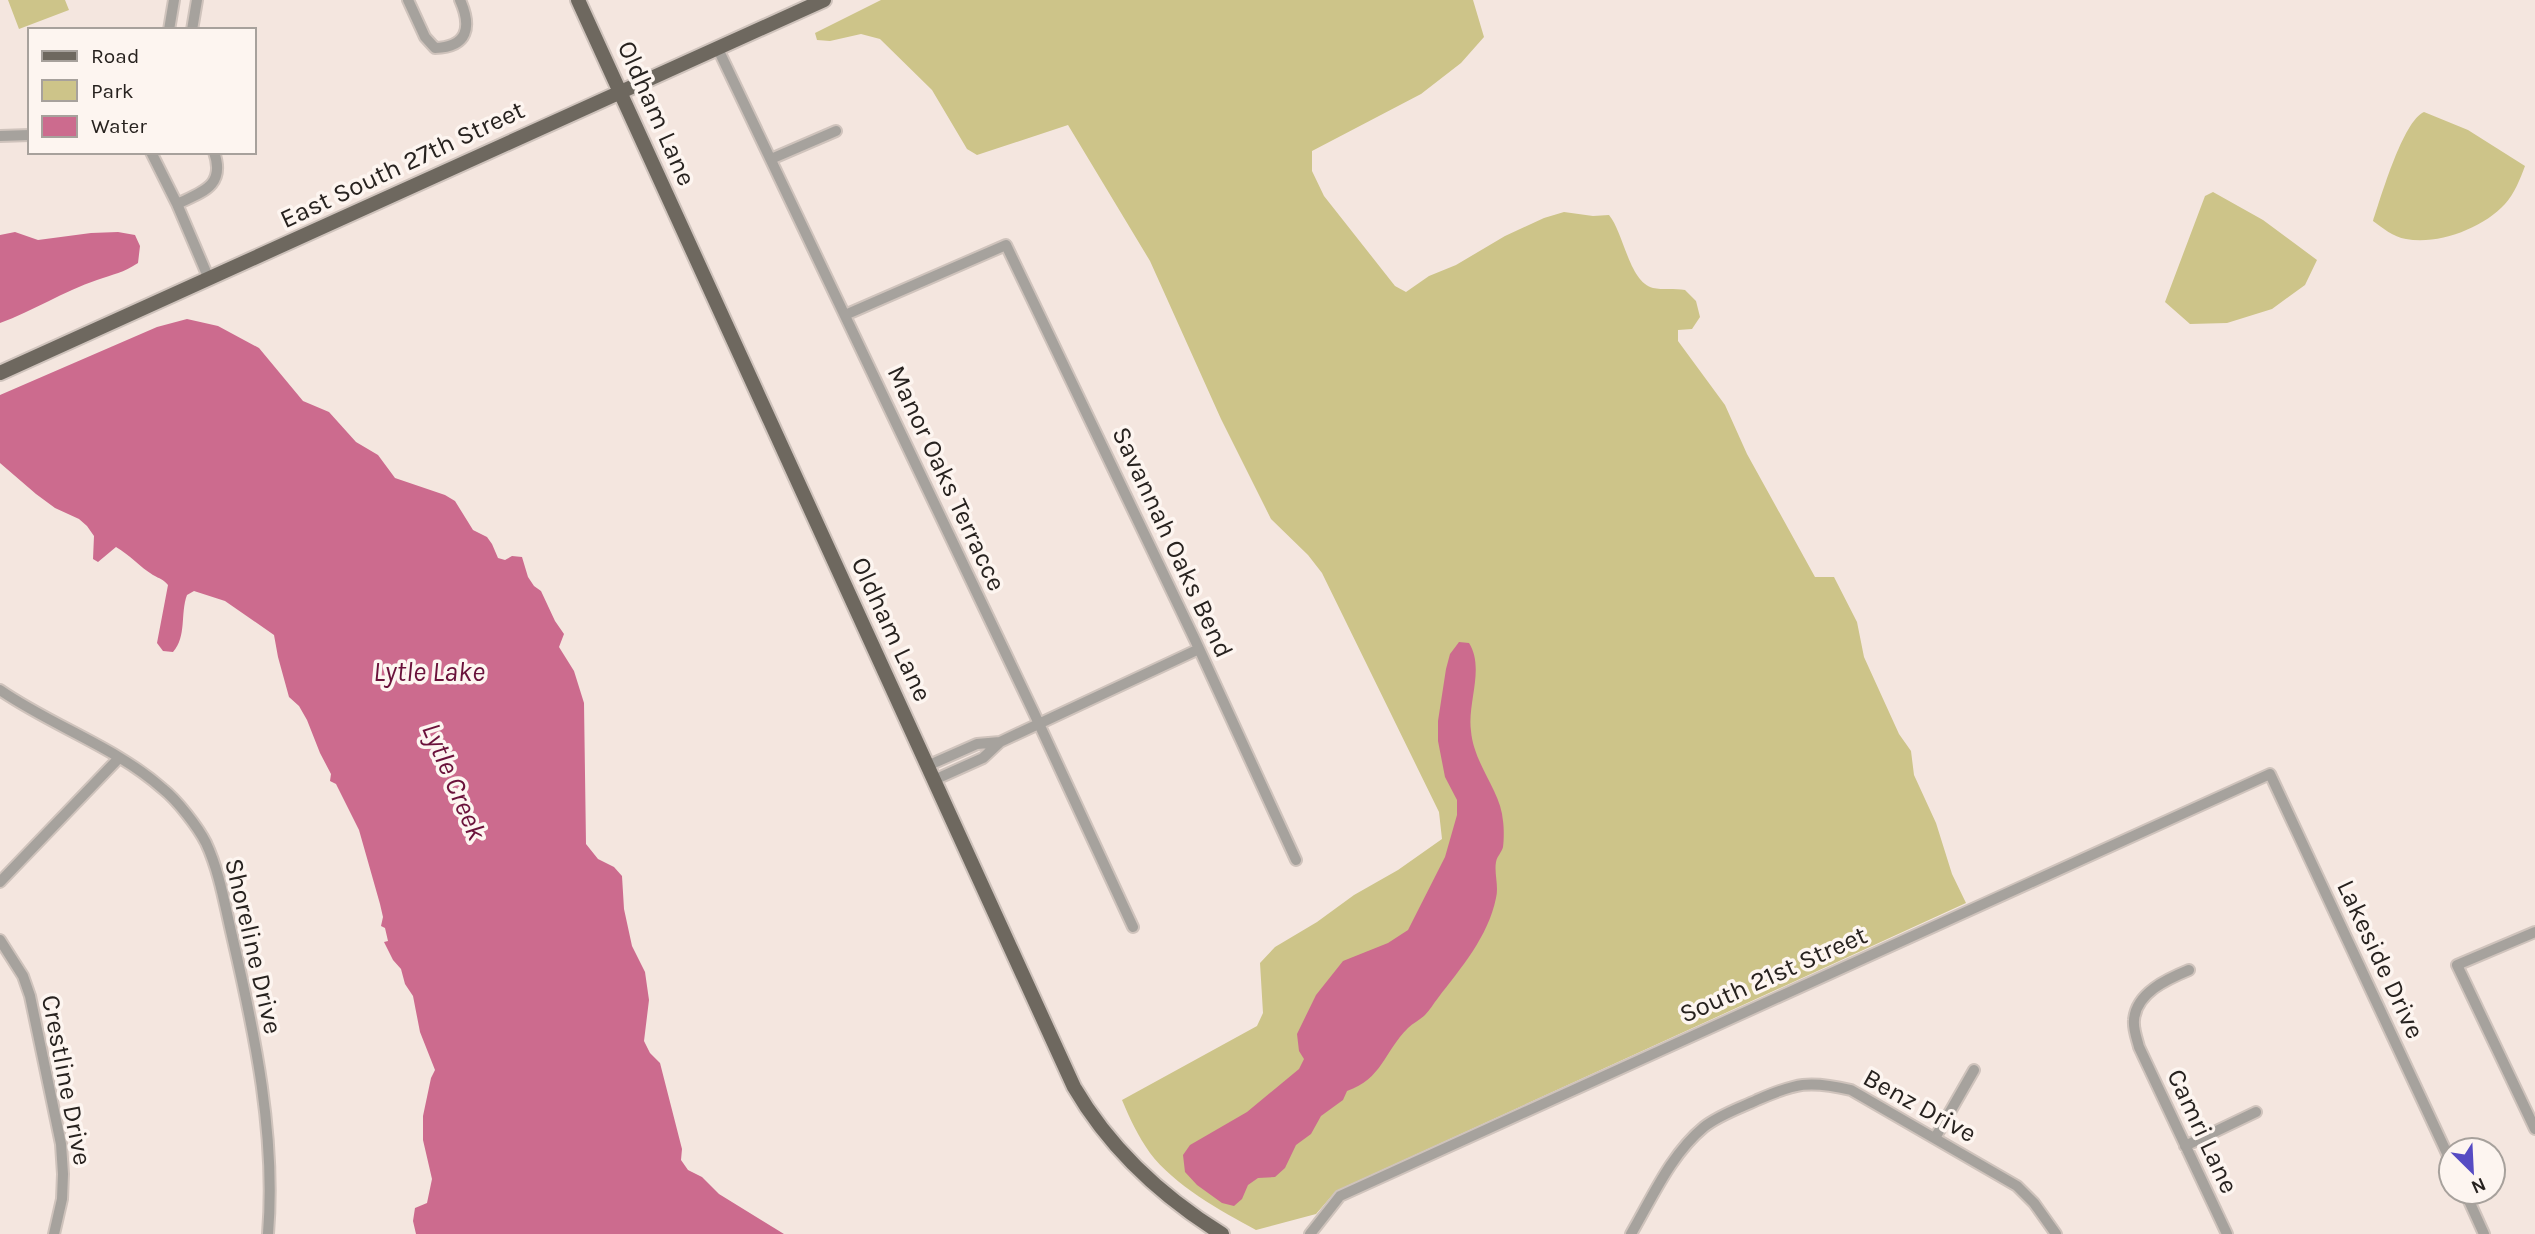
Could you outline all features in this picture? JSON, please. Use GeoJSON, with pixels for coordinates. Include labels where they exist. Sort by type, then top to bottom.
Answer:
{"type":"FeatureCollection","features":[{"type":"Feature","properties":{"kind":"main road","name":"Oldham Lane"},"geometry":{"type":"LineString","coordinates":[[578,0],[1074,1087],[1100,1129],[1129,1163],[1189,1214],[1222,1234]]}},
{"type":"Feature","properties":{"kind":"main road","name":"East South 27th Street"},"geometry":{"type":"LineString","coordinates":[[0,373],[824,0]]}},
{"type":"Feature","properties":{"kind":"street"},"geometry":{"type":"LineString","coordinates":[[169,28],[174,0]]}},
{"type":"Feature","properties":{"kind":"street"},"geometry":{"type":"LineString","coordinates":[[192,28],[197,0]]}},
{"type":"Feature","properties":{"kind":"street"},"geometry":{"type":"LineString","coordinates":[[408,0],[425,37],[435,48],[450,48],[461,39],[467,27],[466,13],[460,0]]}},
{"type":"Feature","properties":{"kind":"street","name":"Manor Oaks Terracce"},"geometry":{"type":"LineString","coordinates":[[718,49],[1039,723],[1133,927]]}},
{"type":"Feature","properties":{"kind":"street"},"geometry":{"type":"LineString","coordinates":[[771,159],[836,131]]}},
{"type":"Feature","properties":{"kind":"street"},"geometry":{"type":"LineString","coordinates":[[0,136],[28,135]]}},
{"type":"Feature","properties":{"kind":"street"},"geometry":{"type":"LineString","coordinates":[[152,154],[209,279]]}},
{"type":"Feature","properties":{"kind":"street"},"geometry":{"type":"LineString","coordinates":[[177,204],[211,187],[217,176],[218,162],[215,154]]}},
{"type":"Feature","properties":{"kind":"street","name":"Savannah Oaks Bend"},"geometry":{"type":"LineString","coordinates":[[845,315],[1006,245],[1199,649],[1296,860]]}},
{"type":"Feature","properties":{"kind":"street"},"geometry":{"type":"LineString","coordinates":[[930,773],[983,758],[1000,742],[1199,649]]}},
{"type":"Feature","properties":{"kind":"street","name":"Shoreline Drive"},"geometry":{"type":"LineString","coordinates":[[0,690],[27,709],[119,758],[164,789],[205,841],[220,879],[247,1006],[268,1134],[271,1198],[268,1234]]}},
{"type":"Feature","properties":{"kind":"street"},"geometry":{"type":"LineString","coordinates":[[0,882],[119,758]]}},
{"type":"Feature","properties":{"kind":"street","name":"Lakeside Drive"},"geometry":{"type":"LineString","coordinates":[[2270,774],[2439,1136]]}},
{"type":"Feature","properties":{"kind":"street","name":"South 21st Street"},"geometry":{"type":"LineString","coordinates":[[1310,1234],[1340,1196],[2270,774]]}},
{"type":"Feature","properties":{"kind":"street"},"geometry":{"type":"LineString","coordinates":[[2535,932],[2457,965],[2530,1105],[2535,1129]]}},
{"type":"Feature","properties":{"kind":"street","name":"Crestline Drive"},"geometry":{"type":"LineString","coordinates":[[0,940],[23,976],[30,996],[61,1144],[62,1199],[54,1234]]}},
{"type":"Feature","properties":{"kind":"street","name":"Camri Lane"},"geometry":{"type":"LineString","coordinates":[[2189,970],[2164,980],[2149,993],[2139,1006],[2134,1020],[2139,1047],[2227,1234]]}},
{"type":"Feature","properties":{"kind":"street"},"geometry":{"type":"LineString","coordinates":[[1935,1138],[1974,1070]]}},
{"type":"Feature","properties":{"kind":"street","name":"Benz Drive"},"geometry":{"type":"LineString","coordinates":[[1631,1234],[1674,1160],[1704,1127],[1782,1089],[1822,1083],[1851,1090],[2017,1186],[2034,1203],[2056,1234]]}},
{"type":"Feature","properties":{"kind":"street"},"geometry":{"type":"LineString","coordinates":[[2185,1146],[2256,1112]]}},
{"type":"Feature","properties":{"kind":"street"},"geometry":{"type":"LineString","coordinates":[[2471,1206],[2484,1234]]}},
{"type":"Feature","properties":{"kind":"green space"},"geometry":{"type":"Polygon","coordinates":[[[8,0],[65,0],[69,10],[19,29],[8,0]]]}},
{"type":"Feature","properties":{"kind":"green space"},"geometry":{"type":"Polygon","coordinates":[[[881,0],[1473,0],[1484,37],[1461,63],[1421,94],[1312,151],[1312,171],[1324,196],[1395,286],[1406,292],[1429,276],[1456,265],[1505,236],[1564,212],[1609,215],[1632,267],[1645,284],[1657,289],[1685,290],[1696,301],[1700,317],[1692,329],[1678,330],[1678,341],[1725,405],[1747,454],[1815,577],[1834,577],[1857,622],[1864,657],[1899,734],[1911,751],[1914,775],[1936,823],[1952,874],[1966,903],[1336,1191],[1316,1214],[1256,1230],[1213,1206],[1172,1176],[1146,1147],[1122,1100],[1257,1026],[1263,1013],[1260,963],[1275,947],[1317,922],[1354,895],[1398,870],[1442,839],[1439,812],[1322,573],[1308,555],[1271,519],[1221,419],[1150,261],[1068,125],[977,155],[967,149],[932,90],[880,39],[861,34],[830,41],[817,40],[815,33],[881,0]]]}},
{"type":"Feature","properties":{"kind":"green space"},"geometry":{"type":"Polygon","coordinates":[[[2424,112],[2468,130],[2525,166],[2509,200],[2485,220],[2446,237],[2406,239],[2388,232],[2373,221],[2387,178],[2408,129],[2424,112]]]}},
{"type":"Feature","properties":{"kind":"green space"},"geometry":{"type":"Polygon","coordinates":[[[2213,192],[2263,220],[2317,260],[2305,285],[2272,309],[2227,323],[2190,324],[2165,302],[2205,196],[2213,192]]]}},
{"type":"Feature","properties":{"kind":"water"},"geometry":{"type":"Polygon","coordinates":[[[15,232],[38,240],[91,233],[118,232],[135,235],[140,246],[138,263],[0,323],[0,235],[15,232]]]}},
{"type":"Feature","properties":{"kind":"water","name":"Lytle Lake"},"geometry":{"type":"Polygon","coordinates":[[[187,319],[218,326],[259,348],[303,401],[329,412],[356,442],[378,455],[395,478],[455,501],[473,530],[487,537],[498,558],[505,560],[512,556],[522,557],[528,577],[541,591],[564,634],[559,647],[574,671],[584,703],[586,844],[598,859],[614,867],[622,876],[624,909],[632,946],[645,972],[649,1000],[644,1041],[650,1053],[660,1063],[682,1149],[681,1160],[688,1170],[702,1177],[719,1194],[784,1234],[416,1234],[413,1221],[415,1208],[427,1203],[432,1179],[423,1140],[423,1116],[435,1070],[420,1032],[413,996],[405,984],[401,969],[384,942],[388,941],[385,928],[381,926],[383,917],[359,830],[336,784],[330,781],[331,774],[307,720],[299,706],[289,697],[274,635],[225,601],[194,591],[187,595],[182,632],[177,646],[173,652],[163,651],[157,643],[168,585],[116,547],[98,562],[93,559],[94,536],[87,526],[79,519],[55,508],[0,463],[0,395],[157,327],[187,319]]]}},
{"type":"Feature","properties":{"kind":"water"},"geometry":{"type":"Polygon","coordinates":[[[1459,642],[1469,643],[1474,653],[1476,674],[1470,720],[1473,743],[1498,799],[1503,824],[1503,847],[1496,866],[1497,893],[1487,926],[1427,1013],[1400,1037],[1368,1079],[1347,1091],[1343,1100],[1321,1116],[1311,1134],[1296,1145],[1285,1168],[1275,1177],[1258,1178],[1248,1185],[1242,1199],[1234,1206],[1222,1203],[1197,1185],[1185,1172],[1183,1155],[1190,1145],[1247,1112],[1299,1069],[1304,1059],[1299,1051],[1297,1034],[1316,995],[1343,961],[1388,943],[1408,930],[1445,857],[1457,815],[1457,800],[1445,777],[1438,741],[1438,721],[1446,669],[1450,654],[1459,642]]]}},
{"type":"Feature","properties":{"kind":"water label","name":"Lytle Creek"},"geometry":{"type":"Point","coordinates":[455,781]}}]}
